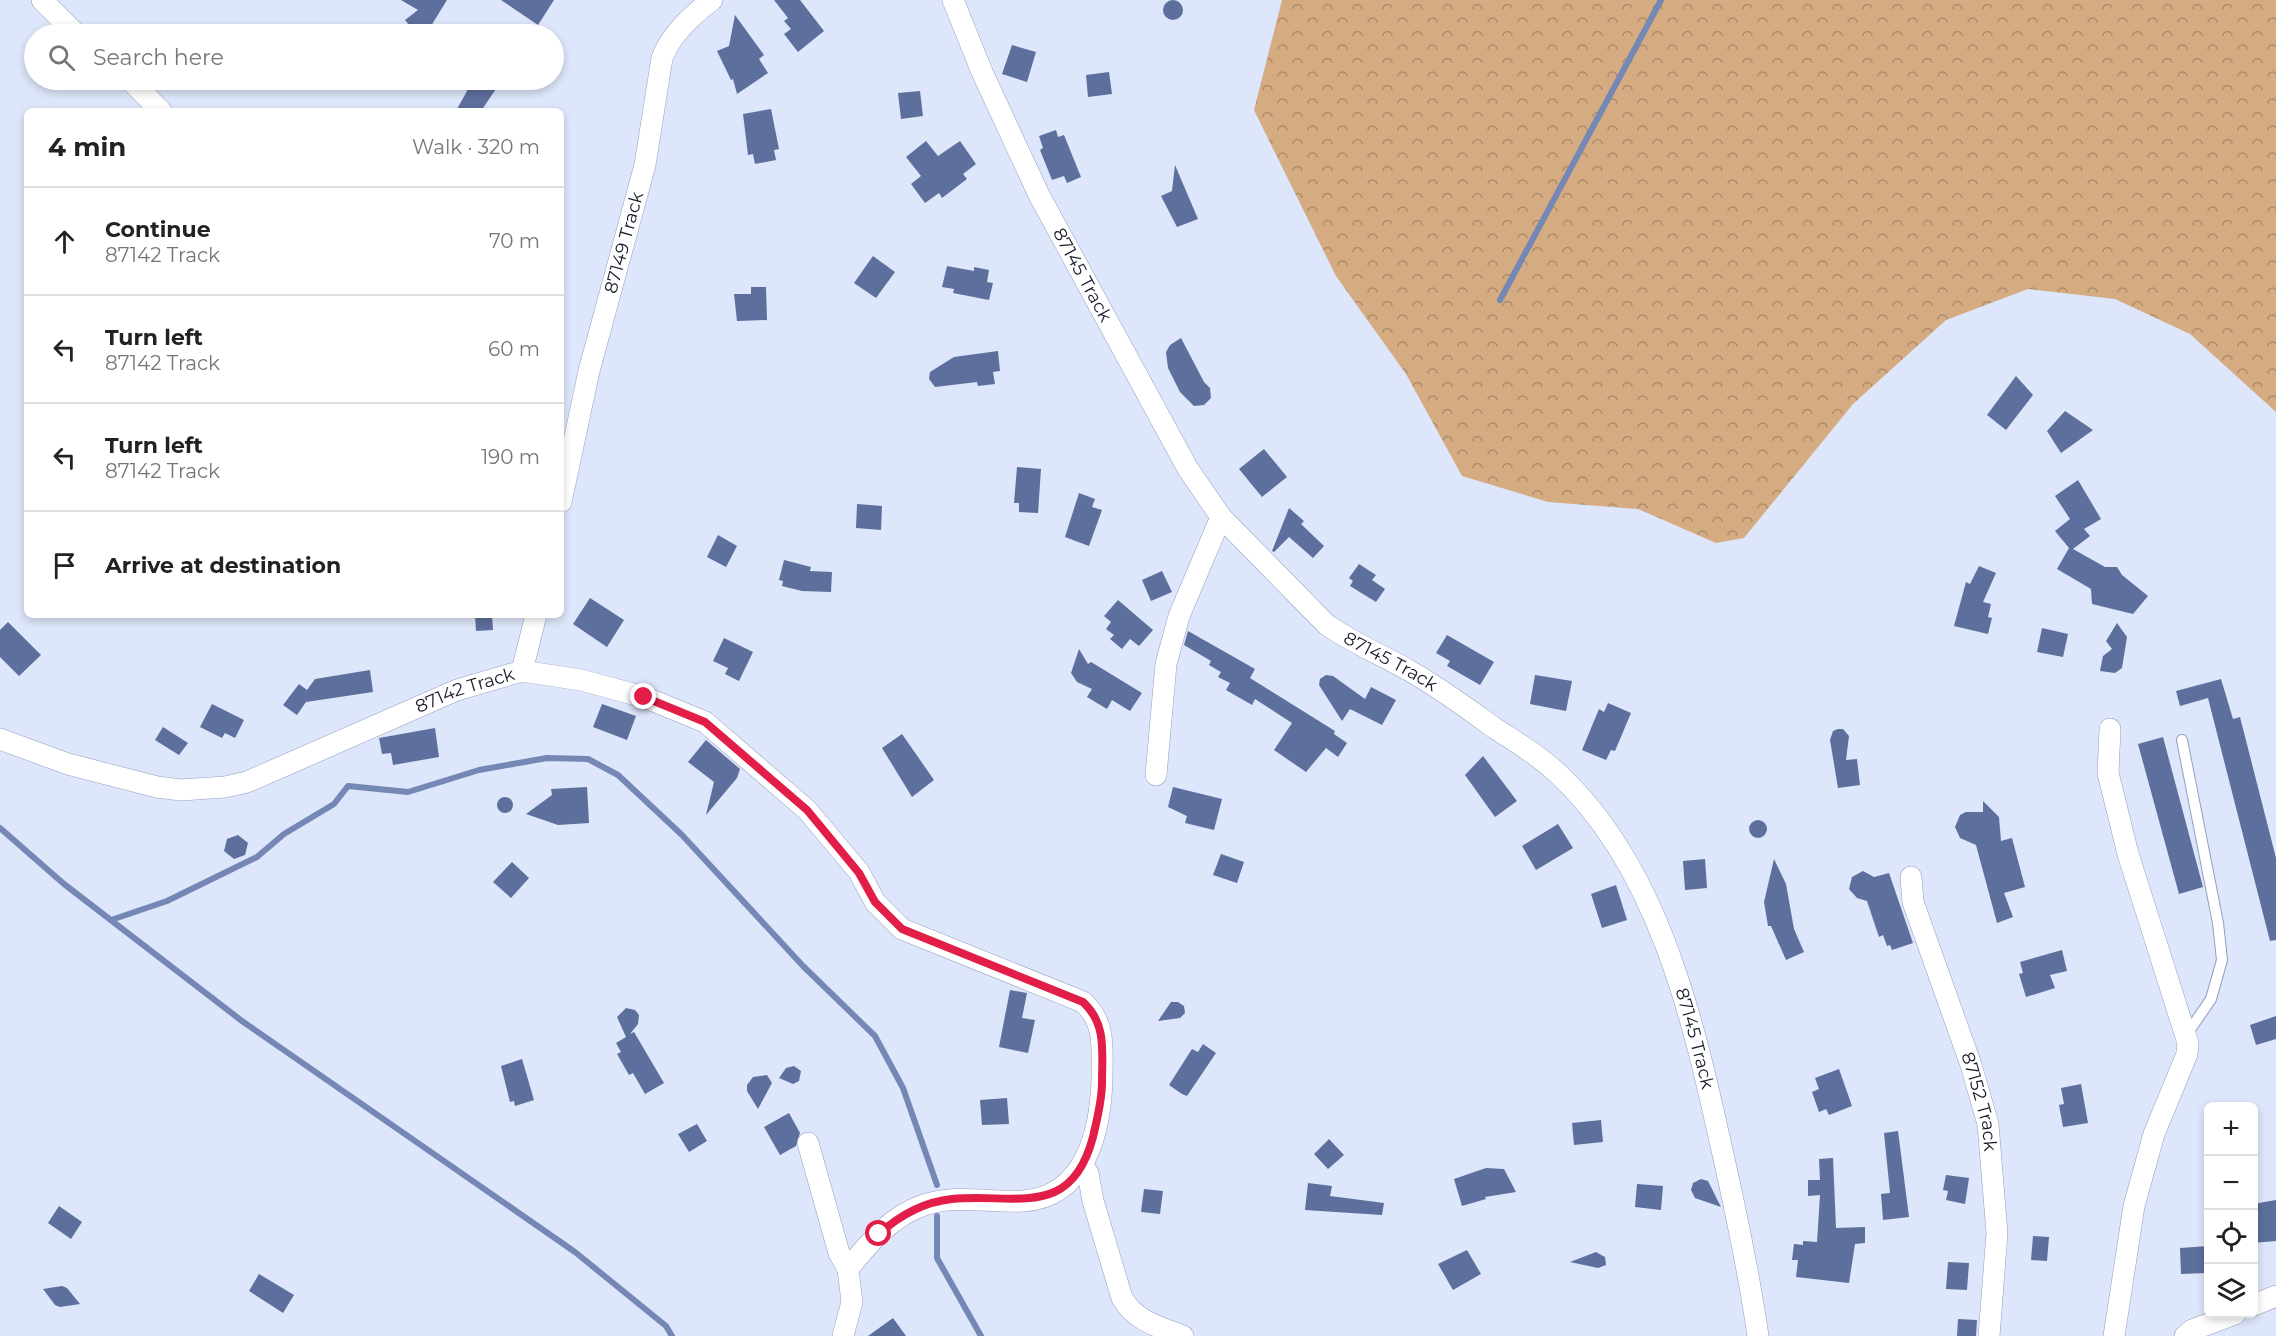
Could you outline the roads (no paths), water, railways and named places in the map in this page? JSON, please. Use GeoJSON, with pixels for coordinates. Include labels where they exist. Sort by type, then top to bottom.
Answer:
{"type":"FeatureCollection","features":[{"type":"Feature","properties":{"kind":"street"},"geometry":{"type":"LineString","coordinates":[[42,0],[66,24]]}},
{"type":"Feature","properties":{"kind":"street","name":"87149 Track"},"geometry":{"type":"LineString","coordinates":[[564,488],[589,371],[645,165],[662,58],[666,48],[681,28],[712,0]]}},
{"type":"Feature","properties":{"kind":"street","name":"87145 Track"},"geometry":{"type":"LineString","coordinates":[[953,0],[982,72],[1040,195],[1188,469],[1221,517],[1327,625],[1346,638],[1410,671],[1554,769],[1580,795],[1608,833],[1652,910],[1698,1043],[1747,1264],[1758,1336]]}},
{"type":"Feature","properties":{"kind":"street"},"geometry":{"type":"LineString","coordinates":[[140,90],[158,108]]}},
{"type":"Feature","properties":{"kind":"street"},"geometry":{"type":"LineString","coordinates":[[1156,776],[1166,664],[1179,616],[1221,517]]}},
{"type":"Feature","properties":{"kind":"street"},"geometry":{"type":"LineString","coordinates":[[522,671],[535,618]]}},
{"type":"Feature","properties":{"kind":"street","name":"87142 Track"},"geometry":{"type":"LineString","coordinates":[[0,739],[68,764],[157,788],[181,790],[225,787],[247,782],[457,690],[522,671],[581,680],[619,689],[675,708],[705,722],[807,810],[859,873],[875,902],[902,929],[1083,1002],[1098,1020],[1102,1033],[1102,1092],[1099,1113],[1083,1166],[1067,1186],[1048,1196],[1023,1201],[949,1199],[912,1210],[895,1219],[868,1244],[848,1269]]}},
{"type":"Feature","properties":{"kind":"street"},"geometry":{"type":"LineString","coordinates":[[2110,729],[2108,773],[2128,854],[2187,1034],[2187,1054],[2154,1134],[2134,1206],[2114,1336]]}},
{"type":"Feature","properties":{"kind":"street","name":"87152 Track"},"geometry":{"type":"LineString","coordinates":[[1911,877],[1913,902],[1971,1065],[1988,1124],[1997,1233],[1989,1336]]}},
{"type":"Feature","properties":{"kind":"street"},"geometry":{"type":"LineString","coordinates":[[808,1143],[838,1253],[848,1269],[852,1302],[843,1336]]}},
{"type":"Feature","properties":{"kind":"street"},"geometry":{"type":"LineString","coordinates":[[1083,1166],[1088,1173],[1093,1201],[1122,1298],[1127,1307],[1139,1318],[1183,1336]]}},
{"type":"Feature","properties":{"kind":"street"},"geometry":{"type":"LineString","coordinates":[[2258,1303],[2276,1296]]}},
{"type":"Feature","properties":{"kind":"street"},"geometry":{"type":"LineString","coordinates":[[2185,1336],[2192,1330],[2224,1318]]}},
{"type":"Feature","properties":{"kind":"lane"},"geometry":{"type":"LineString","coordinates":[[2182,740],[2218,923],[2222,960],[2211,999],[2187,1034]]}},
{"type":"Feature","properties":{"kind":"waterway"},"geometry":{"type":"LineString","coordinates":[[1500,300],[1661,0]]}},
{"type":"Feature","properties":{"kind":"waterway"},"geometry":{"type":"LineString","coordinates":[[111,920],[167,901],[257,857],[284,834],[334,804],[348,786],[408,792],[479,770],[547,758],[588,759],[618,775],[682,835],[803,966],[875,1036],[903,1088],[937,1185]]}},
{"type":"Feature","properties":{"kind":"waterway"},"geometry":{"type":"LineString","coordinates":[[0,828],[64,884],[242,1021],[575,1252],[666,1326],[672,1336]]}},
{"type":"Feature","properties":{"kind":"waterway"},"geometry":{"type":"LineString","coordinates":[[937,1216],[937,1258],[981,1336]]}}]}
